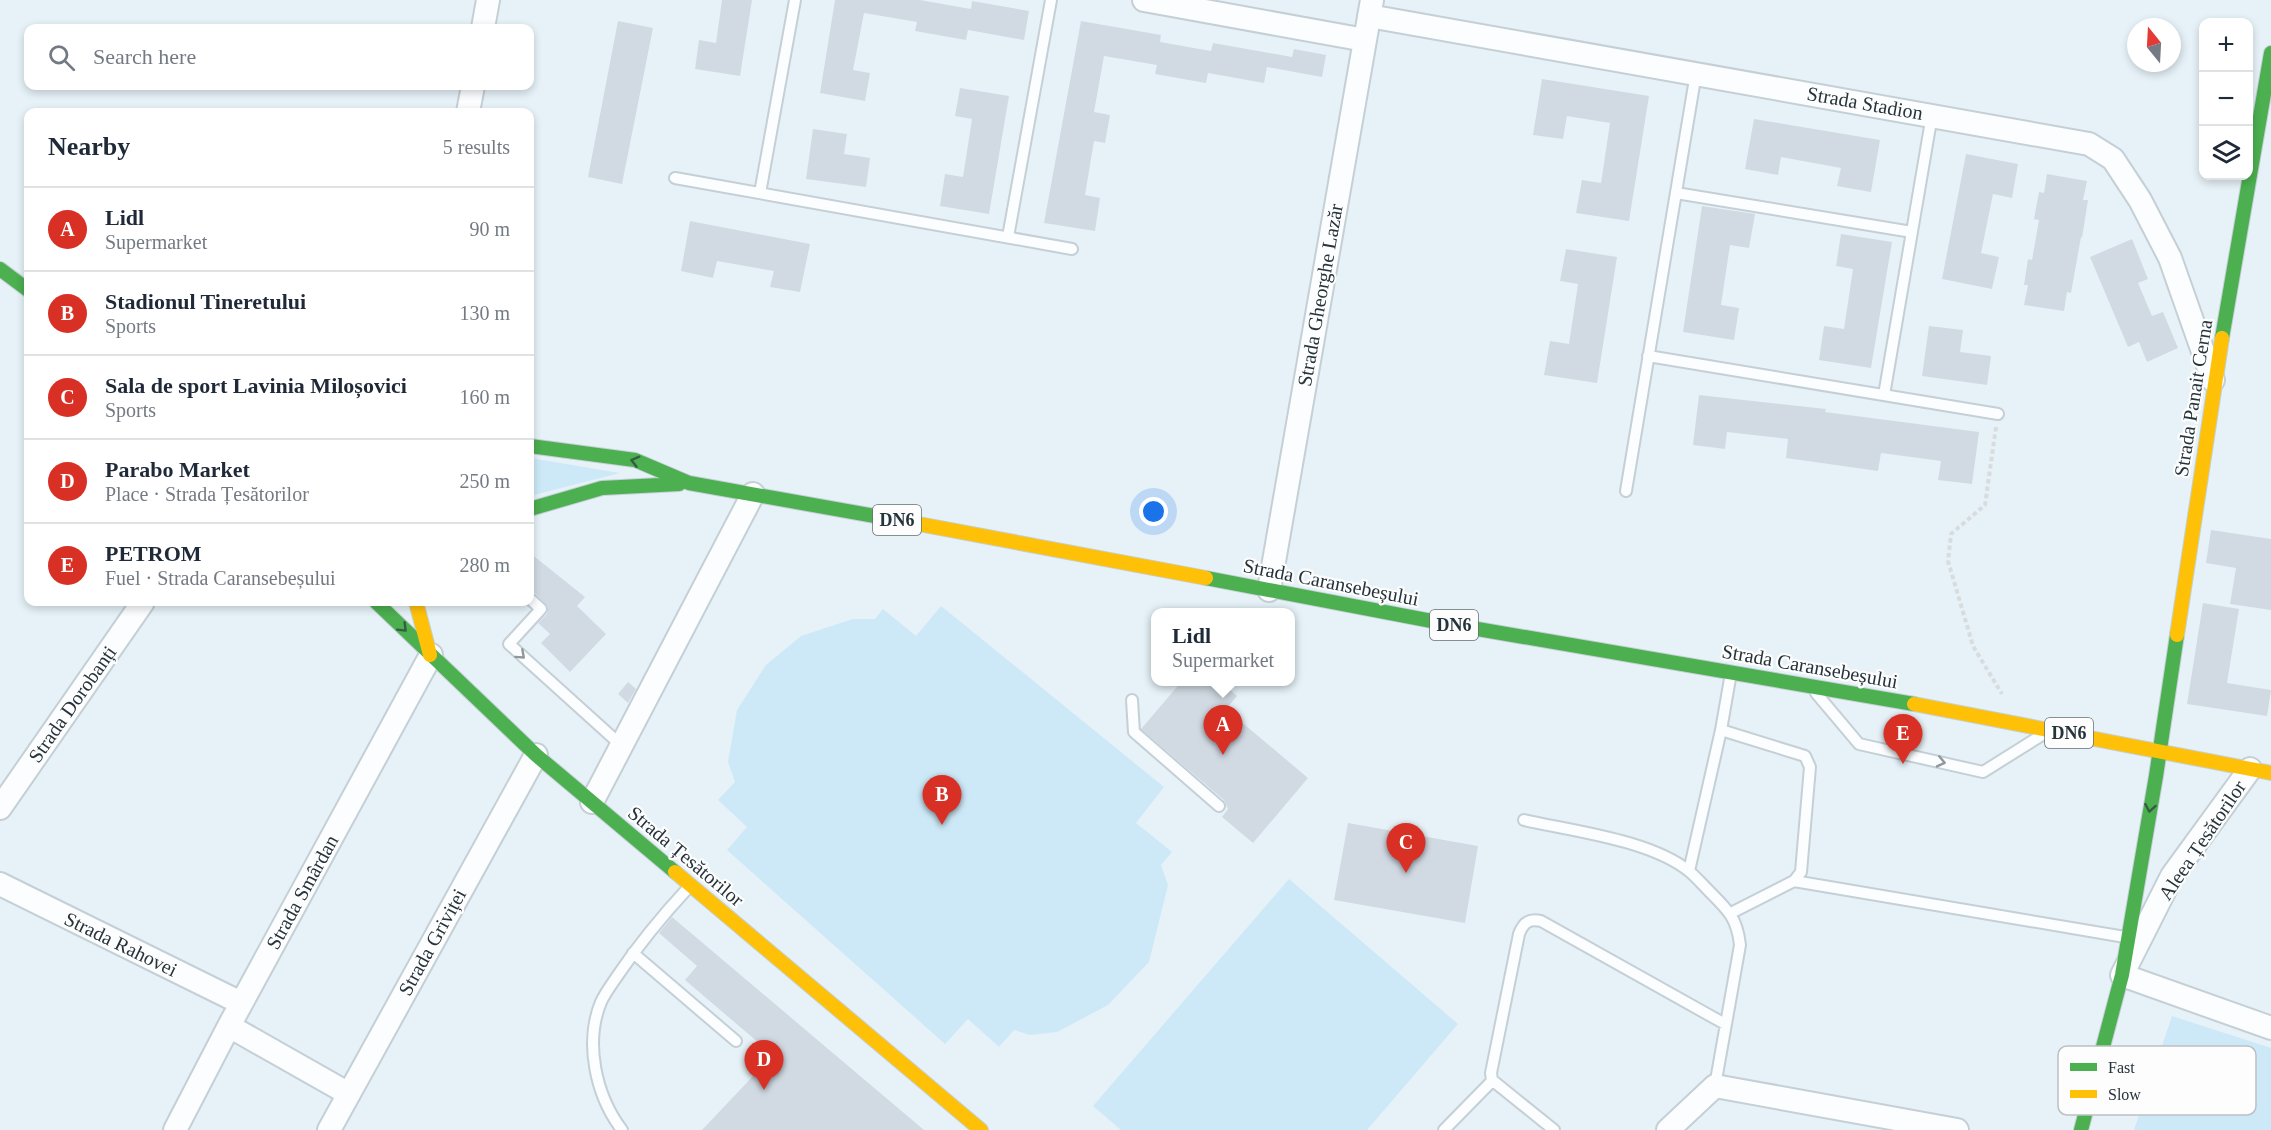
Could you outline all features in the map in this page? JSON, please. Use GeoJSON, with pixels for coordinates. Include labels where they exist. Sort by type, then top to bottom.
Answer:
{"type":"FeatureCollection","features":[{"type":"Feature","properties":{"kind":"main road","name":"Strada Panait Cerna"},"geometry":{"type":"LineString","coordinates":[[2160,750],[2214,384],[2271,53]]}},
{"type":"Feature","properties":{"kind":"main road"},"geometry":{"type":"LineString","coordinates":[[0,269],[24,287]]}},
{"type":"Feature","properties":{"kind":"main road","name":"Strada Caransebeșului"},"geometry":{"type":"LineString","coordinates":[[534,447],[635,460],[689,483],[1437,622],[2052,729],[2261,771]]}},
{"type":"Feature","properties":{"kind":"main road","name":"DN6"},"geometry":{"type":"LineString","coordinates":[[534,508],[610,486],[658,487],[689,483]]}},
{"type":"Feature","properties":{"kind":"main road","name":"Strada Țesătorilor"},"geometry":{"type":"LineString","coordinates":[[380,606],[536,755],[981,1130]]}},
{"type":"Feature","properties":{"kind":"main road"},"geometry":{"type":"LineString","coordinates":[[419,606],[430,656]]}},
{"type":"Feature","properties":{"kind":"main road","name":"Aleea Țesătorilor"},"geometry":{"type":"LineString","coordinates":[[2103,1046],[2122,975],[2160,750]]}},
{"type":"Feature","properties":{"kind":"main road","name":"Aleea Țesătorilor"},"geometry":{"type":"LineString","coordinates":[[2081,1130],[2085,1115]]}},
{"type":"Feature","properties":{"kind":"street"},"geometry":{"type":"LineString","coordinates":[[484,24],[488,0]]}},
{"type":"Feature","properties":{"kind":"street"},"geometry":{"type":"LineString","coordinates":[[1144,0],[1365,40]]}},
{"type":"Feature","properties":{"kind":"street","name":"Strada Gheorghe Lazăr"},"geometry":{"type":"LineString","coordinates":[[1269,590],[1370,8]]}},
{"type":"Feature","properties":{"kind":"street","name":"Strada Stadion"},"geometry":{"type":"LineString","coordinates":[[1370,8],[1696,73],[2089,144],[2113,159],[2140,200],[2170,258],[2214,384]]}},
{"type":"Feature","properties":{"kind":"street"},"geometry":{"type":"LineString","coordinates":[[469,108],[472,90]]}},
{"type":"Feature","properties":{"kind":"street"},"geometry":{"type":"LineString","coordinates":[[592,802],[753,494]]}},
{"type":"Feature","properties":{"kind":"street","name":"Strada Dorobanți"},"geometry":{"type":"LineString","coordinates":[[3,798],[140,606]]}},
{"type":"Feature","properties":{"kind":"street","name":"Strada Smârdan"},"geometry":{"type":"LineString","coordinates":[[175,1130],[241,1003],[430,656]]}},
{"type":"Feature","properties":{"kind":"street","name":"Strada Griviței"},"geometry":{"type":"LineString","coordinates":[[329,1130],[536,755]]}},
{"type":"Feature","properties":{"kind":"street","name":"Aleea Țesătorilor"},"geometry":{"type":"LineString","coordinates":[[2122,975],[2172,876],[2261,771]]}},
{"type":"Feature","properties":{"kind":"street","name":"Strada Rahovei"},"geometry":{"type":"LineString","coordinates":[[0,884],[241,1003]]}},
{"type":"Feature","properties":{"kind":"street"},"geometry":{"type":"LineString","coordinates":[[2122,975],[2271,1028]]}},
{"type":"Feature","properties":{"kind":"street"},"geometry":{"type":"LineString","coordinates":[[229,1026],[349,1094]]}},
{"type":"Feature","properties":{"kind":"street"},"geometry":{"type":"LineString","coordinates":[[1668,1130],[1715,1086],[1957,1130]]}},
{"type":"Feature","properties":{"kind":"lane"},"geometry":{"type":"LineString","coordinates":[[760,193],[795,0]]}},
{"type":"Feature","properties":{"kind":"lane"},"geometry":{"type":"LineString","coordinates":[[1008,237],[1051,0]]}},
{"type":"Feature","properties":{"kind":"lane"},"geometry":{"type":"LineString","coordinates":[[1626,491],[1696,73]]}},
{"type":"Feature","properties":{"kind":"lane"},"geometry":{"type":"LineString","coordinates":[[1884,395],[1932,115]]}},
{"type":"Feature","properties":{"kind":"lane"},"geometry":{"type":"LineString","coordinates":[[675,178],[1072,249]]}},
{"type":"Feature","properties":{"kind":"lane"},"geometry":{"type":"LineString","coordinates":[[1676,193],[1912,232]]}},
{"type":"Feature","properties":{"kind":"lane"},"geometry":{"type":"LineString","coordinates":[[1648,356],[1998,414]]}},
{"type":"Feature","properties":{"kind":"lane"},"geometry":{"type":"LineString","coordinates":[[534,603],[541,609],[509,645],[622,746]]}},
{"type":"Feature","properties":{"kind":"lane"},"geometry":{"type":"LineString","coordinates":[[1689,871],[1721,730],[1731,672]]}},
{"type":"Feature","properties":{"kind":"lane"},"geometry":{"type":"LineString","coordinates":[[1812,686],[1858,744],[1983,772],[2052,729]]}},
{"type":"Feature","properties":{"kind":"lane"},"geometry":{"type":"LineString","coordinates":[[1132,700],[1134,732],[1219,806]]}},
{"type":"Feature","properties":{"kind":"lane"},"geometry":{"type":"LineString","coordinates":[[1721,730],[1805,756],[1810,767],[1802,872],[1794,881],[1731,913]]}},
{"type":"Feature","properties":{"kind":"lane"},"geometry":{"type":"LineString","coordinates":[[1524,820],[1623,841],[1664,857],[1689,871],[1731,913],[1738,928],[1740,945],[1715,1086]]}},
{"type":"Feature","properties":{"kind":"lane"},"geometry":{"type":"LineString","coordinates":[[1794,881],[2127,937]]}},
{"type":"Feature","properties":{"kind":"lane"},"geometry":{"type":"LineString","coordinates":[[622,1130],[609,1111],[598,1080],[595,1019],[602,1000],[633,952],[691,885]]}},
{"type":"Feature","properties":{"kind":"lane"},"geometry":{"type":"LineString","coordinates":[[1554,1130],[1492,1080],[1491,1073],[1522,926],[1534,919],[1541,921],[1725,1024]]}},
{"type":"Feature","properties":{"kind":"lane"},"geometry":{"type":"LineString","coordinates":[[633,952],[736,1041]]}},
{"type":"Feature","properties":{"kind":"lane"},"geometry":{"type":"LineString","coordinates":[[1444,1130],[1492,1080]]}},
{"type":"Feature","properties":{"kind":"path"},"geometry":{"type":"LineString","coordinates":[[1998,414],[1985,505],[1951,534],[1948,561],[1973,646],[2019,723]]}},
{"type":"Feature","properties":{"kind":"shaded area"},"geometry":{"type":"Polygon","coordinates":[[[534,459],[620,473],[534,495],[534,459]]]}},
{"type":"Feature","properties":{"kind":"shaded area"},"geometry":{"type":"Polygon","coordinates":[[[941,606],[1164,787],[1136,823],[1172,852],[1161,865],[1168,885],[1149,962],[1108,1005],[1057,1032],[1030,1035],[1014,1030],[999,1047],[968,1019],[945,1044],[727,850],[747,827],[718,800],[735,782],[728,762],[737,710],[766,665],[801,636],[853,619],[875,619],[883,609],[916,636],[941,606]]]}},
{"type":"Feature","properties":{"kind":"shaded area"},"geometry":{"type":"Polygon","coordinates":[[[1289,879],[1458,1024],[1367,1130],[1121,1130],[1093,1106],[1289,879]]]}},
{"type":"Feature","properties":{"kind":"shaded area"},"geometry":{"type":"Polygon","coordinates":[[[2172,1016],[2271,1048],[2271,1130],[2134,1130],[2139,1115],[2256,1115],[2256,1046],[2162,1046],[2172,1016]]]}},
{"type":"Feature","properties":{"kind":"building"},"geometry":{"type":"Polygon","coordinates":[[[722,0],[752,0],[740,76],[695,69],[699,40],[716,43],[722,0]]]}},
{"type":"Feature","properties":{"kind":"building"},"geometry":{"type":"Polygon","coordinates":[[[835,0],[920,0],[971,9],[972,1],[1029,11],[1024,40],[968,30],[966,40],[915,31],[917,22],[864,13],[853,70],[870,73],[865,101],[820,93],[835,0]]]}},
{"type":"Feature","properties":{"kind":"building"},"geometry":{"type":"Polygon","coordinates":[[[618,21],[653,28],[622,184],[588,177],[618,21]]]}},
{"type":"Feature","properties":{"kind":"building"},"geometry":{"type":"Polygon","coordinates":[[[1081,21],[1161,35],[1160,42],[1211,51],[1213,43],[1292,57],[1294,49],[1326,55],[1322,77],[1267,67],[1264,83],[1208,73],[1206,83],[1155,74],[1157,65],[1104,56],[1094,112],[1110,115],[1105,143],[1094,141],[1085,195],[1100,198],[1095,231],[1044,223],[1081,21]]]}},
{"type":"Feature","properties":{"kind":"building"},"geometry":{"type":"Polygon","coordinates":[[[1542,79],[1649,96],[1629,221],[1576,213],[1582,180],[1601,183],[1610,123],[1567,116],[1563,139],[1533,135],[1542,79]]]}},
{"type":"Feature","properties":{"kind":"building"},"geometry":{"type":"Polygon","coordinates":[[[960,88],[1009,96],[989,214],[940,206],[945,174],[963,177],[972,119],[955,116],[960,88]]]}},
{"type":"Feature","properties":{"kind":"building"},"geometry":{"type":"Polygon","coordinates":[[[1754,119],[1880,140],[1871,192],[1837,186],[1841,168],[1781,157],[1778,175],[1745,169],[1754,119]]]}},
{"type":"Feature","properties":{"kind":"building"},"geometry":{"type":"Polygon","coordinates":[[[813,129],[847,134],[844,154],[870,158],[866,187],[806,179],[813,129]]]}},
{"type":"Feature","properties":{"kind":"building"},"geometry":{"type":"Polygon","coordinates":[[[1966,154],[2018,164],[2012,198],[1993,194],[1981,253],[1999,257],[1992,289],[1942,279],[1966,154]]]}},
{"type":"Feature","properties":{"kind":"building"},"geometry":{"type":"Polygon","coordinates":[[[2047,174],[2087,181],[2083,200],[2088,200],[2082,238],[2071,293],[2067,292],[2064,311],[2024,305],[2028,285],[2024,285],[2028,259],[2032,260],[2039,220],[2034,219],[2039,192],[2044,193],[2047,174]]]}},
{"type":"Feature","properties":{"kind":"building"},"geometry":{"type":"Polygon","coordinates":[[[1702,206],[1755,214],[1749,248],[1730,245],[1721,305],[1739,308],[1734,340],[1683,332],[1702,206]]]}},
{"type":"Feature","properties":{"kind":"building"},"geometry":{"type":"Polygon","coordinates":[[[690,221],[810,244],[800,292],[770,287],[774,271],[717,261],[713,278],[681,271],[690,221]]]}},
{"type":"Feature","properties":{"kind":"building"},"geometry":{"type":"Polygon","coordinates":[[[1841,234],[1892,242],[1871,368],[1819,360],[1824,326],[1844,329],[1853,269],[1836,266],[1841,234]]]}},
{"type":"Feature","properties":{"kind":"building"},"geometry":{"type":"Polygon","coordinates":[[[2132,239],[2148,279],[2138,283],[2152,316],[2163,312],[2178,348],[2147,362],[2139,342],[2128,347],[2090,257],[2132,239]]]}},
{"type":"Feature","properties":{"kind":"building"},"geometry":{"type":"Polygon","coordinates":[[[1566,249],[1617,257],[1597,383],[1544,375],[1550,341],[1569,344],[1578,284],[1560,281],[1566,249]]]}},
{"type":"Feature","properties":{"kind":"building"},"geometry":{"type":"Polygon","coordinates":[[[1929,326],[1963,330],[1960,352],[1991,356],[1987,385],[1922,376],[1929,326]]]}},
{"type":"Feature","properties":{"kind":"building"},"geometry":{"type":"Polygon","coordinates":[[[1699,395],[1826,409],[1825,412],[1979,432],[1972,484],[1938,480],[1941,461],[1881,453],[1878,471],[1786,458],[1788,439],[1727,432],[1725,449],[1693,445],[1699,395]]]}},
{"type":"Feature","properties":{"kind":"building"},"geometry":{"type":"Polygon","coordinates":[[[2211,530],[2271,539],[2271,610],[2230,604],[2236,568],[2206,563],[2211,530]]]}},
{"type":"Feature","properties":{"kind":"building"},"geometry":{"type":"Polygon","coordinates":[[[534,556],[585,597],[577,606],[606,634],[570,672],[541,643],[550,634],[538,623],[547,614],[548,607],[535,593],[534,556]]]}},
{"type":"Feature","properties":{"kind":"building"},"geometry":{"type":"Polygon","coordinates":[[[2203,603],[2239,609],[2227,683],[2271,690],[2267,716],[2187,704],[2203,603]]]}},
{"type":"Feature","properties":{"kind":"building"},"geometry":{"type":"Polygon","coordinates":[[[628,682],[636,689],[628,703],[618,694],[628,682]]]}},
{"type":"Feature","properties":{"kind":"building"},"geometry":{"type":"Polygon","coordinates":[[[1178,686],[1226,686],[1237,696],[1226,709],[1308,778],[1253,843],[1222,817],[1228,809],[1224,800],[1141,729],[1178,686]]]}},
{"type":"Feature","properties":{"kind":"building"},"geometry":{"type":"Polygon","coordinates":[[[1348,823],[1478,846],[1465,923],[1334,900],[1348,823]]]}},
{"type":"Feature","properties":{"kind":"building"},"geometry":{"type":"Polygon","coordinates":[[[672,917],[924,1130],[702,1130],[773,1055],[685,980],[697,966],[659,933],[672,917]]]}},
{"type":"Feature","properties":{"kind":"traffic: fast"},"geometry":{"type":"LineString","coordinates":[[2222,338],[2271,53]]}},
{"type":"Feature","properties":{"kind":"traffic: fast"},"geometry":{"type":"LineString","coordinates":[[0,269],[24,287]]}},
{"type":"Feature","properties":{"kind":"traffic: fast"},"geometry":{"type":"LineString","coordinates":[[534,447],[635,460],[689,483],[892,519]]}},
{"type":"Feature","properties":{"kind":"traffic: fast"},"geometry":{"type":"LineString","coordinates":[[534,508],[602,488],[679,484]]}},
{"type":"Feature","properties":{"kind":"traffic: fast"},"geometry":{"type":"LineString","coordinates":[[1206,578],[1437,622],[1914,704]]}},
{"type":"Feature","properties":{"kind":"traffic: fast"},"geometry":{"type":"LineString","coordinates":[[380,606],[536,755],[675,872]]}},
{"type":"Feature","properties":{"kind":"traffic: fast"},"geometry":{"type":"LineString","coordinates":[[2103,1046],[2122,975],[2177,635]]}},
{"type":"Feature","properties":{"kind":"traffic: fast"},"geometry":{"type":"LineString","coordinates":[[2081,1130],[2085,1115]]}},
{"type":"Feature","properties":{"kind":"traffic: slow"},"geometry":{"type":"LineString","coordinates":[[2177,635],[2222,338]]}},
{"type":"Feature","properties":{"kind":"traffic: slow"},"geometry":{"type":"LineString","coordinates":[[892,519],[1206,578]]}},
{"type":"Feature","properties":{"kind":"traffic: slow"},"geometry":{"type":"LineString","coordinates":[[417,606],[430,655]]}},
{"type":"Feature","properties":{"kind":"traffic: slow"},"geometry":{"type":"LineString","coordinates":[[1914,704],[2271,773]]}},
{"type":"Feature","properties":{"kind":"traffic: slow"},"geometry":{"type":"LineString","coordinates":[[675,872],[981,1130]]}},
{"type":"Feature","properties":{"kind":"place","name":"Lidl"},"geometry":{"type":"Point","coordinates":[1223,755]}},
{"type":"Feature","properties":{"kind":"place","name":"PETROM"},"geometry":{"type":"Point","coordinates":[1903,764]}},
{"type":"Feature","properties":{"kind":"place","name":"Stadionul Tineretului"},"geometry":{"type":"Point","coordinates":[942,825]}},
{"type":"Feature","properties":{"kind":"place","name":"Sala de sport Lavinia Miloșovici"},"geometry":{"type":"Point","coordinates":[1406,873]}},
{"type":"Feature","properties":{"kind":"place","name":"Parabo Market"},"geometry":{"type":"Point","coordinates":[764,1090]}}]}
